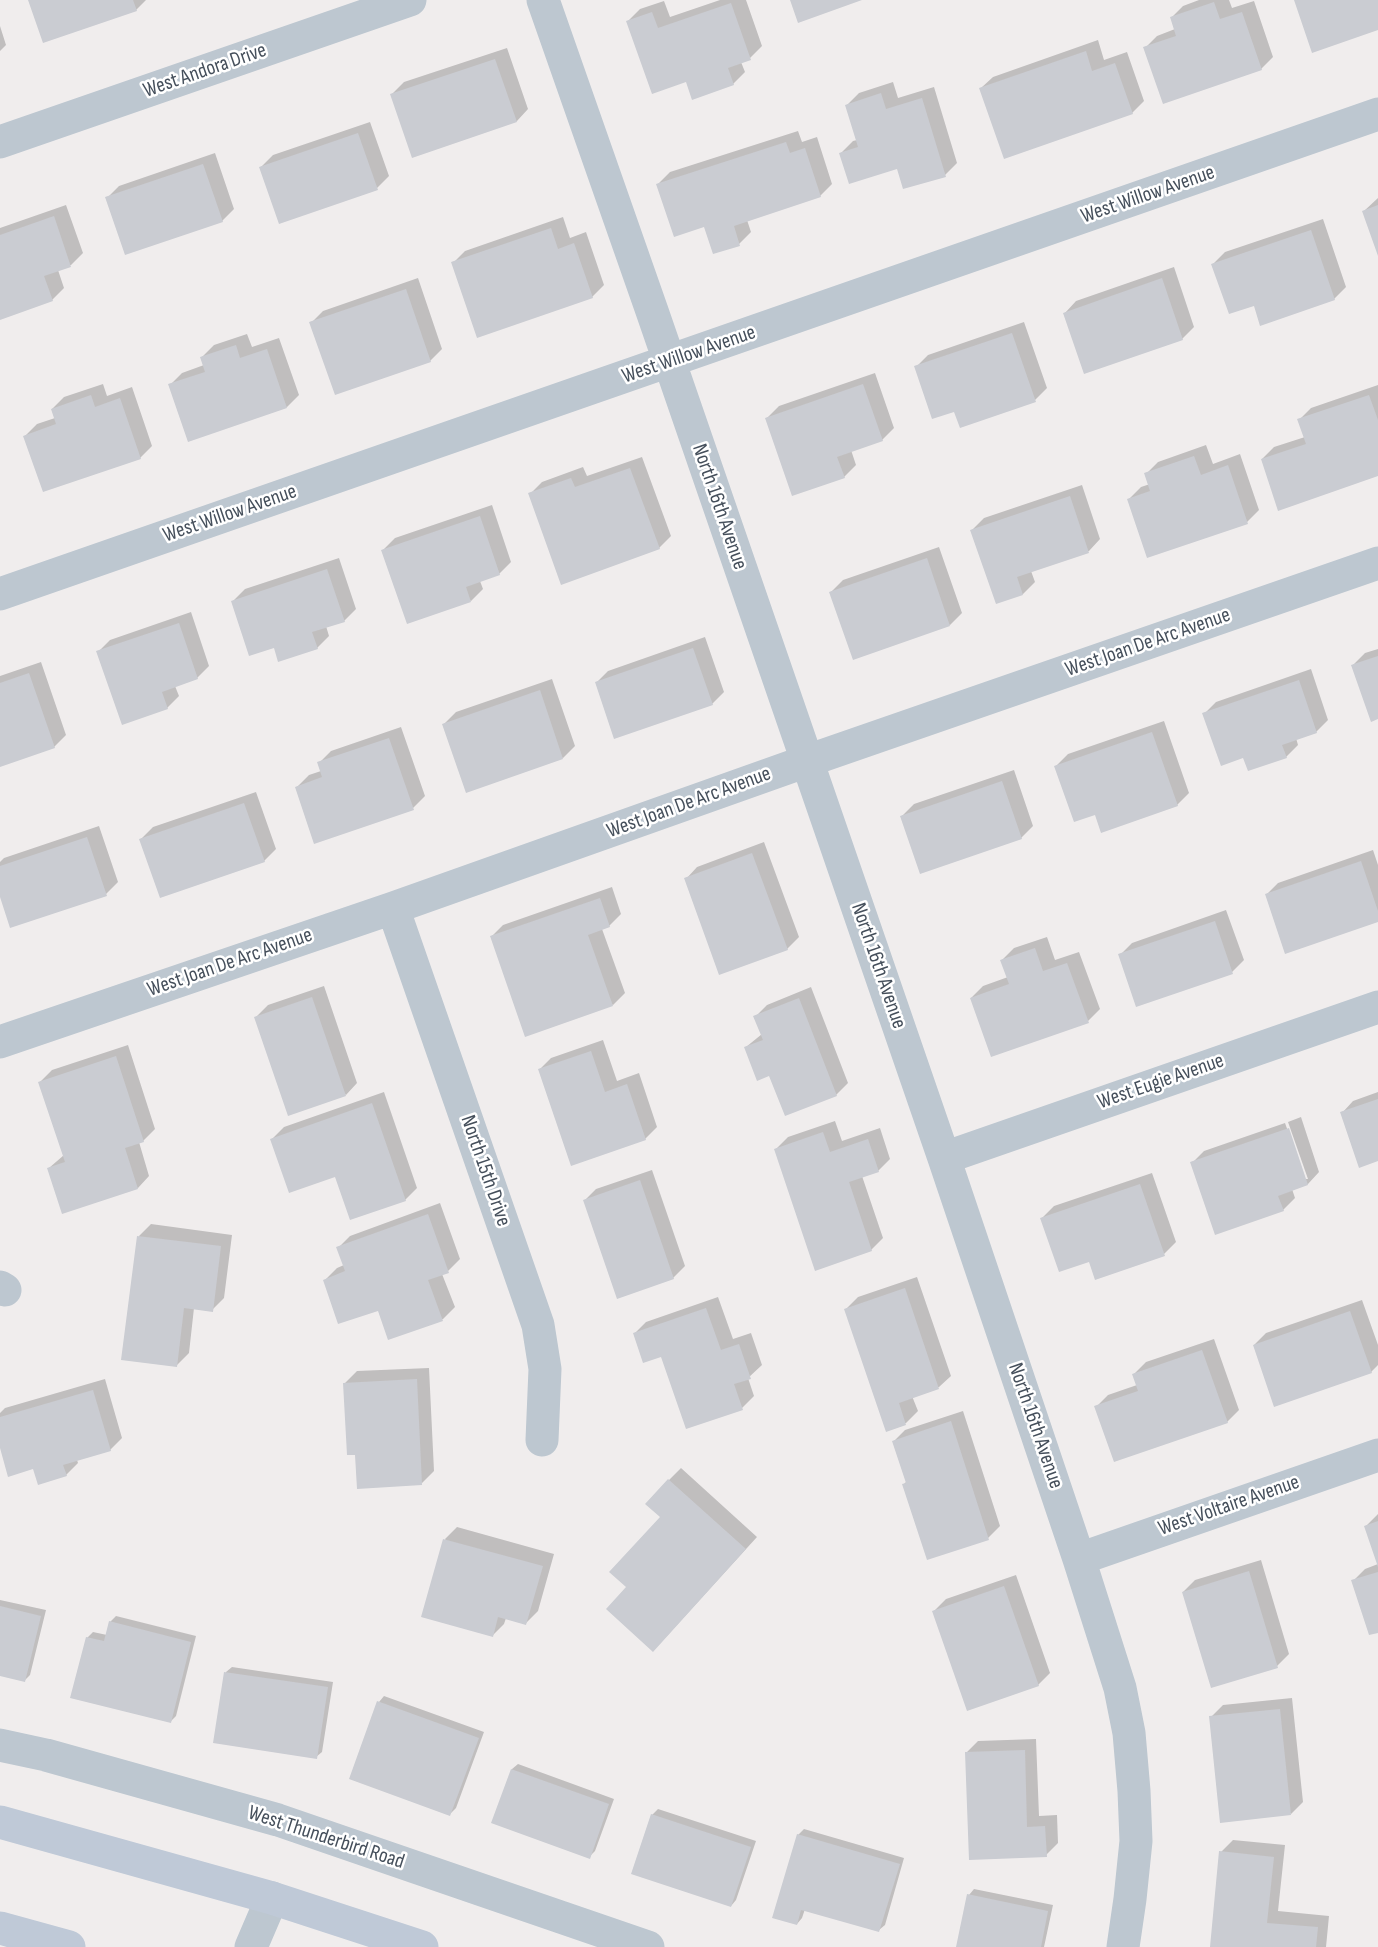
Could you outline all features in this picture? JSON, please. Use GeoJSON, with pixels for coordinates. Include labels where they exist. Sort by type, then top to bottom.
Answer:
{"type":"FeatureCollection","features":[{"type":"Feature","properties":{"kind":"main road"},"geometry":{"type":"LineString","coordinates":[[0,1822],[272,1898],[422,1947]]}},
{"type":"Feature","properties":{"kind":"main road"},"geometry":{"type":"LineString","coordinates":[[0,1928],[69,1947]]}},
{"type":"Feature","properties":{"kind":"street","name":"West Andora Drive"},"geometry":{"type":"LineString","coordinates":[[0,142],[410,0]]}},
{"type":"Feature","properties":{"kind":"street","name":"North 16th Avenue"},"geometry":{"type":"LineString","coordinates":[[543,0],[944,1158],[1079,1558],[1120,1688],[1129,1732],[1136,1841],[1123,1947]]}},
{"type":"Feature","properties":{"kind":"street","name":"West Willow Avenue"},"geometry":{"type":"LineString","coordinates":[[0,594],[1378,114]]}},
{"type":"Feature","properties":{"kind":"street","name":"West Joan De Arc Avenue"},"geometry":{"type":"LineString","coordinates":[[0,1042],[393,908],[807,761],[1378,563]]}},
{"type":"Feature","properties":{"kind":"street","name":"North 15th Drive"},"geometry":{"type":"LineString","coordinates":[[393,908],[538,1325],[545,1370],[542,1440]]}},
{"type":"Feature","properties":{"kind":"street","name":"West Eugie Avenue"},"geometry":{"type":"LineString","coordinates":[[944,1158],[1378,1007]]}},
{"type":"Feature","properties":{"kind":"street","name":"West Voltaire Avenue"},"geometry":{"type":"LineString","coordinates":[[1079,1558],[1378,1455]]}},
{"type":"Feature","properties":{"kind":"street","name":"West Thunderbird Road"},"geometry":{"type":"LineString","coordinates":[[0,1744],[278,1820],[648,1947]]}},
{"type":"Feature","properties":{"kind":"street"},"geometry":{"type":"LineString","coordinates":[[251,1947],[272,1898]]}},
{"type":"Feature","properties":{"kind":"building"},"geometry":{"type":"Polygon","coordinates":[[[28,0],[133,0],[137,11],[43,43],[28,0]]]}},
{"type":"Feature","properties":{"kind":"building"},"geometry":{"type":"Polygon","coordinates":[[[790,0],[862,0],[798,23],[790,0]]]}},
{"type":"Feature","properties":{"kind":"building"},"geometry":{"type":"Polygon","coordinates":[[[1294,0],[1378,0],[1378,30],[1312,53],[1294,0]]]}},
{"type":"Feature","properties":{"kind":"building"},"geometry":{"type":"Polygon","coordinates":[[[1214,2],[1220,19],[1242,12],[1262,70],[1163,104],[1143,47],[1176,36],[1170,17],[1214,2]]]}},
{"type":"Feature","properties":{"kind":"building"},"geometry":{"type":"Polygon","coordinates":[[[731,3],[751,60],[728,68],[734,85],[692,100],[686,82],[652,94],[626,21],[652,12],[658,28],[731,3]]]}},
{"type":"Feature","properties":{"kind":"building"},"geometry":{"type":"Polygon","coordinates":[[[1086,51],[1092,71],[1115,63],[1133,114],[1004,159],[979,88],[1086,51]]]}},
{"type":"Feature","properties":{"kind":"building"},"geometry":{"type":"Polygon","coordinates":[[[495,59],[517,122],[412,158],[390,94],[495,59]]]}},
{"type":"Feature","properties":{"kind":"building"},"geometry":{"type":"Polygon","coordinates":[[[881,93],[886,109],[922,98],[946,177],[903,189],[897,169],[849,184],[839,153],[858,147],[845,105],[881,93]]]}},
{"type":"Feature","properties":{"kind":"building"},"geometry":{"type":"Polygon","coordinates":[[[358,133],[378,190],[279,224],[259,167],[358,133]]]}},
{"type":"Feature","properties":{"kind":"building"},"geometry":{"type":"Polygon","coordinates":[[[786,142],[790,153],[805,148],[821,197],[734,226],[740,246],[713,254],[704,227],[674,237],[656,184],[786,142]]]}},
{"type":"Feature","properties":{"kind":"building"},"geometry":{"type":"Polygon","coordinates":[[[203,164],[223,222],[125,255],[105,197],[203,164]]]}},
{"type":"Feature","properties":{"kind":"building"},"geometry":{"type":"Polygon","coordinates":[[[1378,205],[1378,256],[1362,211],[1378,205]]]}},
{"type":"Feature","properties":{"kind":"building"},"geometry":{"type":"Polygon","coordinates":[[[54,216],[71,267],[44,276],[53,301],[0,320],[0,235],[54,216]]]}},
{"type":"Feature","properties":{"kind":"building"},"geometry":{"type":"Polygon","coordinates":[[[551,228],[558,249],[574,243],[593,298],[477,338],[451,262],[551,228]]]}},
{"type":"Feature","properties":{"kind":"building"},"geometry":{"type":"Polygon","coordinates":[[[1311,230],[1335,300],[1260,326],[1254,306],[1229,314],[1211,264],[1311,230]]]}},
{"type":"Feature","properties":{"kind":"building"},"geometry":{"type":"Polygon","coordinates":[[[1162,278],[1183,340],[1084,374],[1063,313],[1162,278]]]}},
{"type":"Feature","properties":{"kind":"building"},"geometry":{"type":"Polygon","coordinates":[[[406,289],[431,362],[335,395],[309,322],[406,289]]]}},
{"type":"Feature","properties":{"kind":"building"},"geometry":{"type":"Polygon","coordinates":[[[1012,333],[1036,402],[960,428],[954,412],[932,419],[914,366],[1012,333]]]}},
{"type":"Feature","properties":{"kind":"building"},"geometry":{"type":"Polygon","coordinates":[[[236,345],[240,358],[267,349],[287,408],[188,442],[168,384],[205,372],[200,357],[236,345]]]}},
{"type":"Feature","properties":{"kind":"building"},"geometry":{"type":"Polygon","coordinates":[[[863,384],[883,441],[837,457],[845,478],[792,496],[765,418],[863,384]]]}},
{"type":"Feature","properties":{"kind":"building"},"geometry":{"type":"Polygon","coordinates":[[[91,395],[95,407],[120,398],[141,459],[43,492],[23,436],[56,424],[51,409],[91,395]]]}},
{"type":"Feature","properties":{"kind":"building"},"geometry":{"type":"Polygon","coordinates":[[[1369,395],[1378,420],[1378,476],[1278,511],[1261,459],[1306,444],[1297,419],[1369,395]]]}},
{"type":"Feature","properties":{"kind":"building"},"geometry":{"type":"Polygon","coordinates":[[[1194,456],[1201,475],[1228,465],[1248,524],[1147,558],[1127,499],[1150,491],[1144,473],[1194,456]]]}},
{"type":"Feature","properties":{"kind":"building"},"geometry":{"type":"Polygon","coordinates":[[[630,468],[660,549],[561,585],[528,493],[571,478],[575,487],[630,468]]]}},
{"type":"Feature","properties":{"kind":"building"},"geometry":{"type":"Polygon","coordinates":[[[1070,496],[1089,553],[1017,577],[1023,595],[996,604],[970,530],[1070,496]]]}},
{"type":"Feature","properties":{"kind":"building"},"geometry":{"type":"Polygon","coordinates":[[[480,516],[500,575],[466,587],[471,602],[407,624],[381,550],[480,516]]]}},
{"type":"Feature","properties":{"kind":"building"},"geometry":{"type":"Polygon","coordinates":[[[927,558],[950,626],[853,660],[829,592],[927,558]]]}},
{"type":"Feature","properties":{"kind":"building"},"geometry":{"type":"Polygon","coordinates":[[[327,569],[345,622],[312,632],[318,649],[278,662],[274,648],[249,656],[231,601],[327,569]]]}},
{"type":"Feature","properties":{"kind":"building"},"geometry":{"type":"Polygon","coordinates":[[[179,623],[198,679],[162,692],[168,709],[122,725],[96,651],[179,623]]]}},
{"type":"Feature","properties":{"kind":"building"},"geometry":{"type":"Polygon","coordinates":[[[693,648],[713,705],[614,739],[595,682],[693,648]]]}},
{"type":"Feature","properties":{"kind":"building"},"geometry":{"type":"Polygon","coordinates":[[[1378,656],[1378,719],[1371,722],[1351,665],[1378,656]]]}},
{"type":"Feature","properties":{"kind":"building"},"geometry":{"type":"Polygon","coordinates":[[[29,673],[55,748],[0,767],[0,683],[29,673]]]}},
{"type":"Feature","properties":{"kind":"building"},"geometry":{"type":"Polygon","coordinates":[[[1299,680],[1317,733],[1282,745],[1287,758],[1248,771],[1243,758],[1221,766],[1202,713],[1299,680]]]}},
{"type":"Feature","properties":{"kind":"building"},"geometry":{"type":"Polygon","coordinates":[[[540,690],[563,759],[466,793],[442,724],[540,690]]]}},
{"type":"Feature","properties":{"kind":"building"},"geometry":{"type":"Polygon","coordinates":[[[1152,732],[1178,806],[1101,833],[1095,815],[1074,822],[1054,766],[1152,732]]]}},
{"type":"Feature","properties":{"kind":"building"},"geometry":{"type":"Polygon","coordinates":[[[389,738],[414,810],[314,844],[295,787],[322,777],[317,762],[389,738]]]}},
{"type":"Feature","properties":{"kind":"building"},"geometry":{"type":"Polygon","coordinates":[[[1002,781],[1022,839],[920,874],[900,816],[1002,781]]]}},
{"type":"Feature","properties":{"kind":"building"},"geometry":{"type":"Polygon","coordinates":[[[244,803],[265,862],[160,898],[139,839],[244,803]]]}},
{"type":"Feature","properties":{"kind":"building"},"geometry":{"type":"Polygon","coordinates":[[[87,837],[107,896],[10,928],[0,897],[0,866],[87,837]]]}},
{"type":"Feature","properties":{"kind":"building"},"geometry":{"type":"Polygon","coordinates":[[[752,853],[788,950],[719,975],[684,878],[752,853]]]}},
{"type":"Feature","properties":{"kind":"building"},"geometry":{"type":"Polygon","coordinates":[[[1361,861],[1378,911],[1378,922],[1285,954],[1265,894],[1361,861]]]}},
{"type":"Feature","properties":{"kind":"building"},"geometry":{"type":"Polygon","coordinates":[[[600,898],[610,927],[588,935],[613,1006],[525,1037],[490,936],[600,898]]]}},
{"type":"Feature","properties":{"kind":"building"},"geometry":{"type":"Polygon","coordinates":[[[1215,921],[1233,974],[1136,1007],[1118,954],[1215,921]]]}},
{"type":"Feature","properties":{"kind":"building"},"geometry":{"type":"Polygon","coordinates":[[[1035,948],[1043,971],[1067,963],[1089,1023],[991,1057],[970,998],[1009,984],[1000,960],[1035,948]]]}},
{"type":"Feature","properties":{"kind":"building"},"geometry":{"type":"Polygon","coordinates":[[[312,997],[346,1096],[288,1116],[254,1017],[312,997]]]}},
{"type":"Feature","properties":{"kind":"building"},"geometry":{"type":"Polygon","coordinates":[[[799,998],[837,1096],[785,1116],[769,1076],[757,1081],[744,1047],[763,1040],[753,1016],[799,998]]]}},
{"type":"Feature","properties":{"kind":"building"},"geometry":{"type":"Polygon","coordinates":[[[591,1051],[605,1092],[627,1084],[646,1140],[571,1166],[538,1069],[591,1051]]]}},
{"type":"Feature","properties":{"kind":"building"},"geometry":{"type":"Polygon","coordinates":[[[116,1056],[144,1142],[125,1148],[138,1189],[62,1214],[47,1168],[65,1162],[38,1082],[116,1056]]]}},
{"type":"Feature","properties":{"kind":"building"},"geometry":{"type":"Polygon","coordinates":[[[1378,1099],[1378,1161],[1359,1168],[1340,1112],[1378,1099]]]}},
{"type":"Feature","properties":{"kind":"building"},"geometry":{"type":"Polygon","coordinates":[[[372,1103],[406,1201],[350,1220],[335,1177],[289,1193],[270,1139],[372,1103]]]}},
{"type":"Feature","properties":{"kind":"building"},"geometry":{"type":"Polygon","coordinates":[[[1289,1128],[1308,1185],[1278,1196],[1284,1211],[1215,1235],[1190,1162],[1289,1128]]]}},
{"type":"Feature","properties":{"kind":"building"},"geometry":{"type":"Polygon","coordinates":[[[823,1132],[830,1152],[868,1139],[879,1172],[849,1182],[872,1251],[815,1271],[774,1149],[823,1132]]]}},
{"type":"Feature","properties":{"kind":"building"},"geometry":{"type":"Polygon","coordinates":[[[640,1180],[674,1279],[617,1299],[583,1200],[640,1180]]]}},
{"type":"Feature","properties":{"kind":"building"},"geometry":{"type":"Polygon","coordinates":[[[1140,1184],[1165,1256],[1095,1280],[1089,1262],[1059,1272],[1040,1218],[1140,1184]]]}},
{"type":"Feature","properties":{"kind":"building"},"geometry":{"type":"Polygon","coordinates":[[[428,1214],[449,1273],[428,1280],[443,1321],[388,1340],[378,1311],[338,1324],[323,1280],[345,1271],[336,1247],[428,1214]]]}},
{"type":"Feature","properties":{"kind":"building"},"geometry":{"type":"Polygon","coordinates":[[[137,1236],[221,1246],[213,1312],[184,1308],[177,1367],[121,1360],[137,1236]]]}},
{"type":"Feature","properties":{"kind":"building"},"geometry":{"type":"Polygon","coordinates":[[[905,1288],[939,1389],[899,1403],[906,1425],[886,1432],[844,1309],[905,1288]]]}},
{"type":"Feature","properties":{"kind":"building"},"geometry":{"type":"Polygon","coordinates":[[[706,1308],[721,1350],[739,1344],[751,1379],[734,1384],[743,1410],[686,1429],[661,1357],[643,1363],[633,1333],[706,1308]]]}},
{"type":"Feature","properties":{"kind":"building"},"geometry":{"type":"Polygon","coordinates":[[[1350,1311],[1372,1373],[1274,1407],[1253,1345],[1350,1311]]]}},
{"type":"Feature","properties":{"kind":"building"},"geometry":{"type":"Polygon","coordinates":[[[1202,1350],[1228,1423],[1114,1462],[1094,1406],[1138,1391],[1132,1374],[1202,1350]]]}},
{"type":"Feature","properties":{"kind":"building"},"geometry":{"type":"Polygon","coordinates":[[[417,1379],[422,1485],[357,1489],[355,1455],[347,1455],[343,1383],[417,1379]]]}},
{"type":"Feature","properties":{"kind":"building"},"geometry":{"type":"Polygon","coordinates":[[[93,1390],[111,1451],[63,1465],[67,1476],[38,1485],[33,1469],[8,1477],[0,1448],[0,1417],[93,1390]]]}},
{"type":"Feature","properties":{"kind":"building"},"geometry":{"type":"Polygon","coordinates":[[[951,1421],[989,1540],[927,1560],[902,1484],[906,1483],[892,1441],[951,1421]]]}},
{"type":"Feature","properties":{"kind":"building"},"geometry":{"type":"Polygon","coordinates":[[[668,1479],[746,1549],[653,1652],[606,1609],[626,1587],[609,1572],[660,1517],[645,1504],[668,1479]]]}},
{"type":"Feature","properties":{"kind":"building"},"geometry":{"type":"Polygon","coordinates":[[[1378,1521],[1378,1567],[1364,1526],[1378,1521]]]}},
{"type":"Feature","properties":{"kind":"building"},"geometry":{"type":"Polygon","coordinates":[[[443,1539],[543,1566],[526,1625],[498,1617],[493,1637],[421,1617],[443,1539]]]}},
{"type":"Feature","properties":{"kind":"building"},"geometry":{"type":"Polygon","coordinates":[[[1249,1571],[1278,1668],[1211,1688],[1182,1592],[1249,1571]]]}},
{"type":"Feature","properties":{"kind":"building"},"geometry":{"type":"Polygon","coordinates":[[[1378,1572],[1378,1633],[1369,1635],[1351,1580],[1378,1572]]]}},
{"type":"Feature","properties":{"kind":"building"},"geometry":{"type":"Polygon","coordinates":[[[1004,1586],[1039,1686],[967,1711],[932,1611],[1004,1586]]]}},
{"type":"Feature","properties":{"kind":"building"},"geometry":{"type":"Polygon","coordinates":[[[0,1606],[41,1616],[25,1682],[0,1676],[0,1606]]]}},
{"type":"Feature","properties":{"kind":"building"},"geometry":{"type":"Polygon","coordinates":[[[109,1621],[191,1642],[171,1723],[70,1698],[86,1637],[104,1641],[109,1621]]]}},
{"type":"Feature","properties":{"kind":"building"},"geometry":{"type":"Polygon","coordinates":[[[224,1672],[328,1687],[317,1759],[213,1743],[224,1672]]]}},
{"type":"Feature","properties":{"kind":"building"},"geometry":{"type":"Polygon","coordinates":[[[377,1701],[479,1738],[450,1816],[349,1779],[377,1701]]]}},
{"type":"Feature","properties":{"kind":"building"},"geometry":{"type":"Polygon","coordinates":[[[1280,1709],[1291,1815],[1220,1823],[1209,1716],[1280,1709]]]}},
{"type":"Feature","properties":{"kind":"building"},"geometry":{"type":"Polygon","coordinates":[[[1025,1750],[1027,1827],[1045,1826],[1047,1857],[969,1860],[965,1752],[1025,1750]]]}},
{"type":"Feature","properties":{"kind":"building"},"geometry":{"type":"Polygon","coordinates":[[[511,1769],[609,1804],[590,1859],[491,1823],[511,1769]]]}},
{"type":"Feature","properties":{"kind":"building"},"geometry":{"type":"Polygon","coordinates":[[[651,1814],[751,1847],[731,1907],[631,1874],[651,1814]]]}},
{"type":"Feature","properties":{"kind":"building"},"geometry":{"type":"Polygon","coordinates":[[[797,1834],[900,1864],[879,1932],[801,1910],[797,1925],[772,1918],[797,1834]]]}},
{"type":"Feature","properties":{"kind":"building"},"geometry":{"type":"Polygon","coordinates":[[[1219,1851],[1274,1857],[1267,1923],[1318,1927],[1316,1947],[1210,1947],[1219,1851]]]}},
{"type":"Feature","properties":{"kind":"building"},"geometry":{"type":"Polygon","coordinates":[[[967,1894],[1048,1911],[1041,1947],[956,1947],[967,1894]]]}}]}
